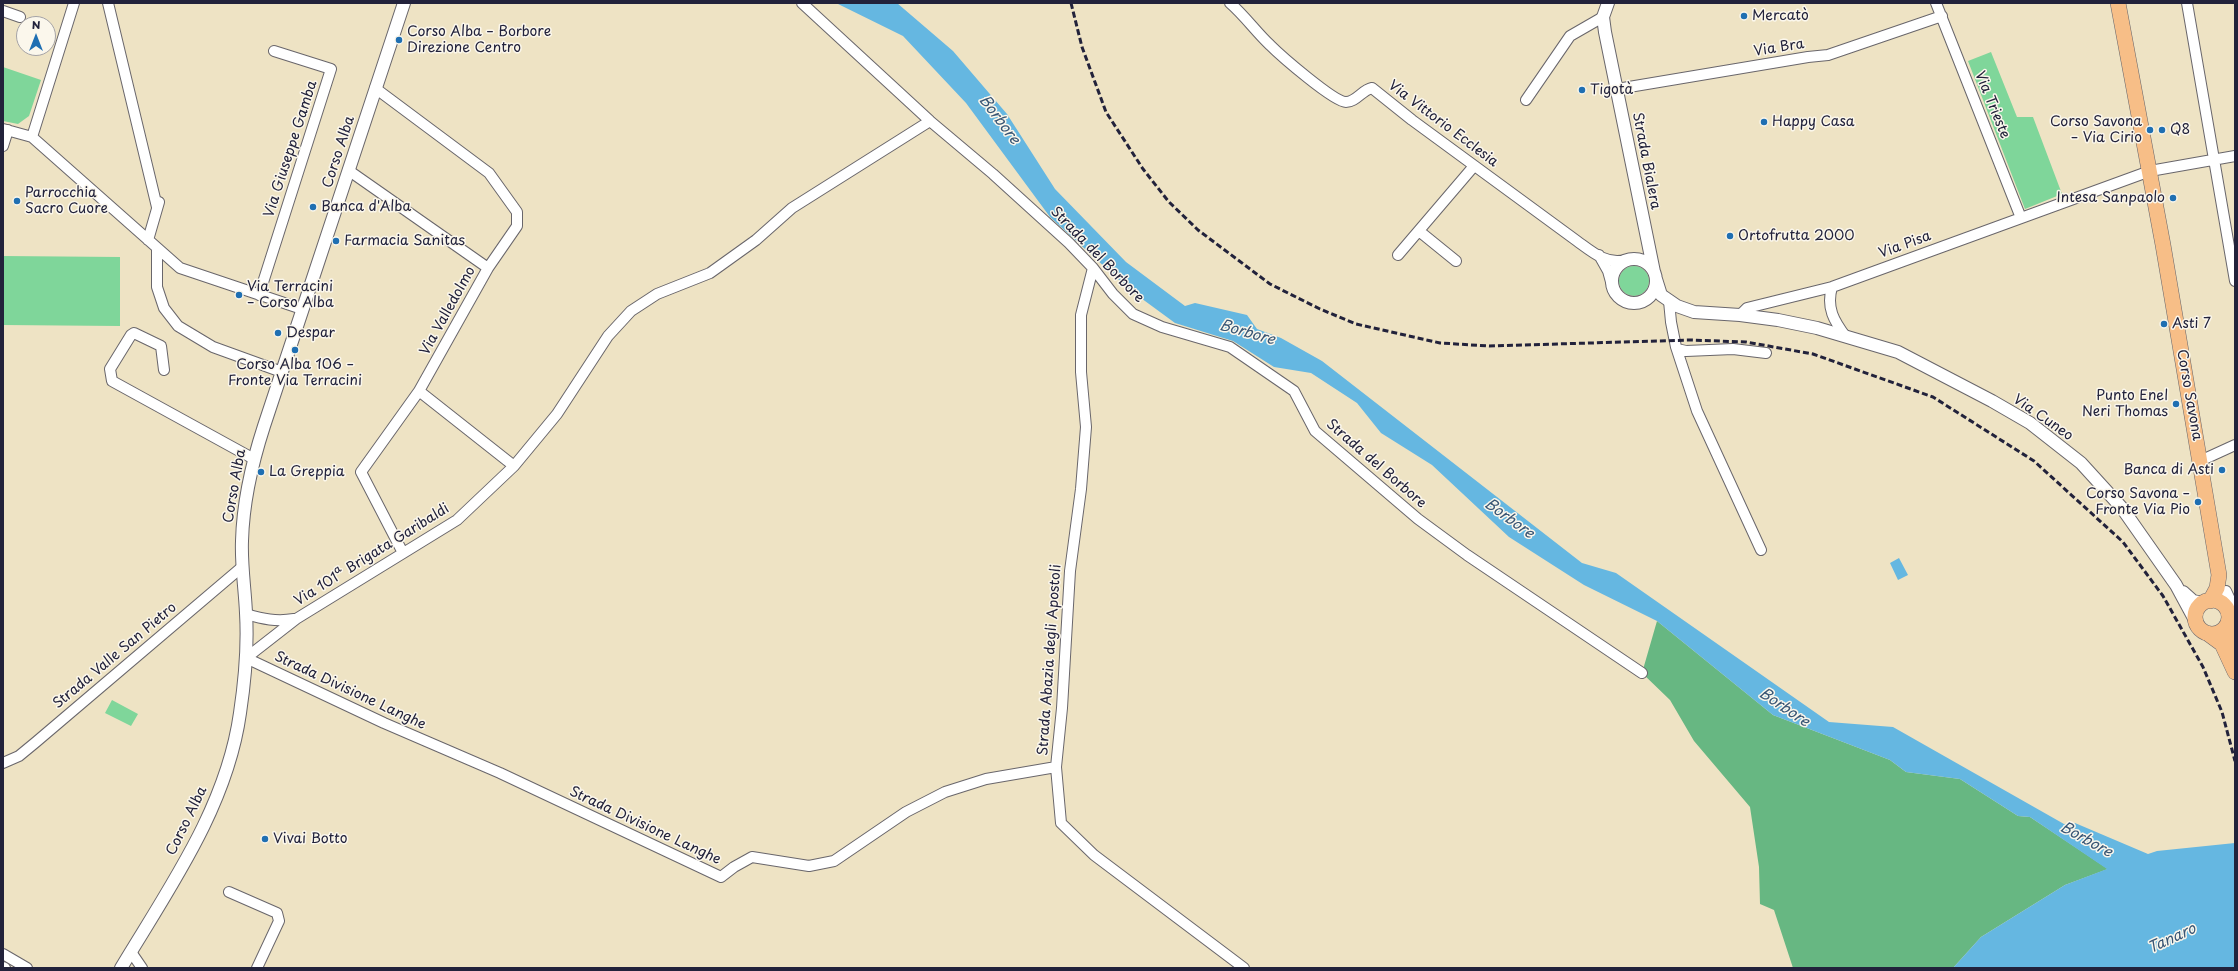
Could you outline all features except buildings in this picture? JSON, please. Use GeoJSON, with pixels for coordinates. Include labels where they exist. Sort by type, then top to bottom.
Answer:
{"type":"FeatureCollection","features":[{"type":"Feature","properties":{"kind":"main road","name":"Corso Savona"},"geometry":{"type":"LineString","coordinates":[[2118,3],[2150,171],[2218,575],[2217,588],[2196,612],[2196,622]]}},
{"type":"Feature","properties":{"kind":"main road","name":"Corso Savona"},"geometry":{"type":"LineString","coordinates":[[2218,575],[2223,580],[2226,591],[2235,658]]}},
{"type":"Feature","properties":{"kind":"main road"},"geometry":{"type":"LineString","coordinates":[[2206,602],[2220,602],[2230,613],[2222,631],[2207,633]]}},
{"type":"Feature","properties":{"kind":"main road"},"geometry":{"type":"LineString","coordinates":[[2196,622],[2202,631],[2222,644],[2235,672]]}},
{"type":"Feature","properties":{"kind":"street"},"geometry":{"type":"LineString","coordinates":[[32,137],[74,3]]}},
{"type":"Feature","properties":{"kind":"street"},"geometry":{"type":"LineString","coordinates":[[108,3],[159,203],[148,240]]}},
{"type":"Feature","properties":{"kind":"street","name":"Corso Alba"},"geometry":{"type":"LineString","coordinates":[[121,968],[211,812],[234,746],[240,714],[246,658],[246,614],[242,567],[244,517],[254,459],[302,309],[404,3]]}},
{"type":"Feature","properties":{"kind":"street","name":"Strada del Borbore"},"geometry":{"type":"LineString","coordinates":[[802,3],[930,121],[999,179],[1069,243],[1094,268],[1112,294],[1133,314],[1162,327],[1230,347],[1294,391],[1315,431],[1418,519],[1467,555],[1642,673]]}},
{"type":"Feature","properties":{"kind":"street","name":"Via Vittorio Ecclesia"},"geometry":{"type":"LineString","coordinates":[[1230,3],[1270,45],[1318,85],[1342,102],[1348,102],[1366,89],[1372,88],[1474,166],[1599,256],[1612,261],[1628,260]]}},
{"type":"Feature","properties":{"kind":"street"},"geometry":{"type":"LineString","coordinates":[[1526,100],[1570,36],[1603,17],[1608,3]]}},
{"type":"Feature","properties":{"kind":"street"},"geometry":{"type":"LineString","coordinates":[[2187,3],[2235,281]]}},
{"type":"Feature","properties":{"kind":"street","name":"Via Trieste"},"geometry":{"type":"LineString","coordinates":[[1939,4],[1942,16],[2021,218]]}},
{"type":"Feature","properties":{"kind":"street"},"geometry":{"type":"LineString","coordinates":[[3,11],[20,16]]}},
{"type":"Feature","properties":{"kind":"street","name":"Via Bra"},"geometry":{"type":"LineString","coordinates":[[1617,89],[1808,57],[1828,55],[1942,16]]}},
{"type":"Feature","properties":{"kind":"street","name":"Strada Bialera"},"geometry":{"type":"LineString","coordinates":[[1603,17],[1646,241],[1655,276]]}},
{"type":"Feature","properties":{"kind":"street","name":"Via Giuseppe Gamba"},"geometry":{"type":"LineString","coordinates":[[259,295],[331,69],[274,51]]}},
{"type":"Feature","properties":{"kind":"street"},"geometry":{"type":"LineString","coordinates":[[375,88],[489,173],[517,212],[517,226],[488,268]]}},
{"type":"Feature","properties":{"kind":"street","name":"Via 101ª Brigata Garibaldi"},"geometry":{"type":"LineString","coordinates":[[246,658],[296,619],[457,520],[514,466],[557,414],[608,336],[631,311],[657,294],[710,273],[756,240],[792,208],[930,121]]}},
{"type":"Feature","properties":{"kind":"street"},"geometry":{"type":"LineString","coordinates":[[3,146],[6,130],[32,137],[180,268],[302,309]]}},
{"type":"Feature","properties":{"kind":"street","name":"Via Pisa"},"geometry":{"type":"LineString","coordinates":[[1740,315],[1747,308],[1832,288],[2150,171],[2235,156]]}},
{"type":"Feature","properties":{"kind":"street"},"geometry":{"type":"LineString","coordinates":[[1398,255],[1474,166]]}},
{"type":"Feature","properties":{"kind":"street","name":"Via Valledolmo"},"geometry":{"type":"LineString","coordinates":[[348,170],[488,268],[419,392],[361,472],[403,553]]}},
{"type":"Feature","properties":{"kind":"street"},"geometry":{"type":"LineString","coordinates":[[1419,231],[1456,261]]}},
{"type":"Feature","properties":{"kind":"street"},"geometry":{"type":"LineString","coordinates":[[1646,241],[1641,251],[1616,267],[1612,282],[1616,294],[1621,299],[1633,303],[1654,299],[1669,301],[1694,312],[1740,315]]}},
{"type":"Feature","properties":{"kind":"street"},"geometry":{"type":"LineString","coordinates":[[157,249],[157,287],[164,308],[178,326],[213,347],[282,372]]}},
{"type":"Feature","properties":{"kind":"street","name":"Via Vittorio Ecclesia"},"geometry":{"type":"LineString","coordinates":[[1599,256],[1608,271],[1612,282]]}},
{"type":"Feature","properties":{"kind":"street"},"geometry":{"type":"LineString","coordinates":[[1628,260],[1648,263],[1655,276],[1658,291],[1669,301],[1671,322],[1677,349],[1697,410],[1761,550]]}},
{"type":"Feature","properties":{"kind":"street","name":"Strada Abazia degli Apostoli"},"geometry":{"type":"LineString","coordinates":[[1094,268],[1081,315],[1081,372],[1086,427],[1081,489],[1070,571],[1062,708],[1056,767],[1061,823],[1094,855],[1244,968]]}},
{"type":"Feature","properties":{"kind":"street"},"geometry":{"type":"LineString","coordinates":[[1640,302],[1653,292],[1655,276]]}},
{"type":"Feature","properties":{"kind":"street"},"geometry":{"type":"LineString","coordinates":[[1832,288],[1829,300],[1830,311],[1836,324],[1846,337]]}},
{"type":"Feature","properties":{"kind":"street","name":"Via Cuneo"},"geometry":{"type":"LineString","coordinates":[[1740,315],[1817,328],[1898,352],[1992,400],[2030,424],[2081,463],[2122,508],[2176,585],[2196,622]]}},
{"type":"Feature","properties":{"kind":"street"},"geometry":{"type":"LineString","coordinates":[[164,370],[161,346],[134,333],[130,335],[110,369],[110,375],[112,381],[254,459]]}},
{"type":"Feature","properties":{"kind":"street"},"geometry":{"type":"LineString","coordinates":[[1677,349],[1686,351],[1733,349],[1766,353]]}},
{"type":"Feature","properties":{"kind":"street"},"geometry":{"type":"LineString","coordinates":[[419,392],[514,466]]}},
{"type":"Feature","properties":{"kind":"street"},"geometry":{"type":"LineString","coordinates":[[2200,461],[2235,445]]}},
{"type":"Feature","properties":{"kind":"street","name":"Strada Valle San Pietro"},"geometry":{"type":"LineString","coordinates":[[3,763],[25,752],[242,567]]}},
{"type":"Feature","properties":{"kind":"street","name":"Via Cuneo"},"geometry":{"type":"LineString","coordinates":[[2176,585],[2193,601],[2206,602]]}},
{"type":"Feature","properties":{"kind":"street","name":"Via 101ª Brigata Garibaldi"},"geometry":{"type":"LineString","coordinates":[[246,614],[265,620],[280,621],[296,619]]}},
{"type":"Feature","properties":{"kind":"street","name":"Strada Divisione Langhe"},"geometry":{"type":"LineString","coordinates":[[246,658],[384,723],[500,773],[721,877],[734,867],[752,857],[809,866],[834,861],[906,812],[945,792],[986,779],[1056,767]]}},
{"type":"Feature","properties":{"kind":"street"},"geometry":{"type":"LineString","coordinates":[[229,892],[277,913],[279,916],[279,921],[257,968]]}},
{"type":"Feature","properties":{"kind":"street"},"geometry":{"type":"LineString","coordinates":[[131,952],[142,968]]}},
{"type":"Feature","properties":{"kind":"street"},"geometry":{"type":"LineString","coordinates":[[3,954],[27,968]]}},
{"type":"Feature","properties":{"kind":"green space"},"geometry":{"type":"Polygon","coordinates":[[[1991,52],[2017,117],[2033,117],[2062,194],[2025,209],[1968,61],[1991,52]]]}},
{"type":"Feature","properties":{"kind":"green space"},"geometry":{"type":"Polygon","coordinates":[[[3,67],[41,80],[29,116],[18,124],[3,121],[3,67]]]}},
{"type":"Feature","properties":{"kind":"green space"},"geometry":{"type":"Polygon","coordinates":[[[3,256],[120,257],[120,326],[3,325],[3,256]]]}},
{"type":"Feature","properties":{"kind":"green space"},"geometry":{"type":"Polygon","coordinates":[[[1634,266],[1645,270],[1649,281],[1645,292],[1634,296],[1623,292],[1619,281],[1623,270],[1634,266]]]}},
{"type":"Feature","properties":{"kind":"green space"},"geometry":{"type":"Polygon","coordinates":[[[1657,621],[1773,715],[1890,760],[1906,772],[1960,779],[2018,816],[2030,817],[2108,869],[2065,885],[1981,937],[1953,968],[1793,968],[1774,910],[1760,904],[1759,867],[1750,807],[1694,741],[1670,700],[1642,673],[1657,621]]]}},
{"type":"Feature","properties":{"kind":"green space"},"geometry":{"type":"Polygon","coordinates":[[[112,700],[138,714],[131,726],[105,713],[112,700]]]}},
{"type":"Feature","properties":{"kind":"water"},"geometry":{"type":"Polygon","coordinates":[[[836,3],[897,3],[953,51],[1007,114],[1055,189],[1126,262],[1185,306],[1195,303],[1247,315],[1257,329],[1281,338],[1322,361],[1582,563],[1616,573],[1829,722],[1893,727],[2064,824],[2075,823],[2148,854],[2157,851],[2235,843],[2235,968],[1953,968],[1981,937],[2065,885],[2107,869],[2030,817],[2018,816],[1960,779],[1906,772],[1890,760],[1773,715],[1657,621],[1584,585],[1509,537],[1432,465],[1381,433],[1357,403],[1311,373],[1274,367],[1233,341],[1175,323],[1130,290],[1050,217],[966,103],[903,36],[836,3]]]}},
{"type":"Feature","properties":{"kind":"water"},"geometry":{"type":"Polygon","coordinates":[[[1899,558],[1908,575],[1898,580],[1890,563],[1899,558]]]}},
{"type":"Feature","properties":{"kind":"railway"},"geometry":{"type":"LineString","coordinates":[[1071,3],[1082,47],[1106,112],[1143,169],[1169,202],[1198,230],[1270,284],[1320,309],[1356,324],[1440,343],[1489,346],[1691,340],[1746,342],[1813,354],[1933,397],[2034,461],[2123,542],[2163,596],[2203,667],[2222,712],[2235,761]]}},
{"type":"Feature","properties":{"kind":"place","name":"Mercatò"},"geometry":{"type":"Point","coordinates":[1744,16]}},
{"type":"Feature","properties":{"kind":"place","name":"Corso Alba – Borbore Direzione Centro"},"geometry":{"type":"Point","coordinates":[399,40]}},
{"type":"Feature","properties":{"kind":"place","name":"Tigotà"},"geometry":{"type":"Point","coordinates":[1582,90]}},
{"type":"Feature","properties":{"kind":"place","name":"Happy Casa"},"geometry":{"type":"Point","coordinates":[1764,122]}},
{"type":"Feature","properties":{"kind":"place","name":"Corso Savona – Via Cirio"},"geometry":{"type":"Point","coordinates":[2150,130]}},
{"type":"Feature","properties":{"kind":"place","name":"Q8"},"geometry":{"type":"Point","coordinates":[2162,130]}},
{"type":"Feature","properties":{"kind":"place","name":"Intesa Sanpaolo"},"geometry":{"type":"Point","coordinates":[2173,198]}},
{"type":"Feature","properties":{"kind":"place","name":"Parrocchia Sacro Cuore"},"geometry":{"type":"Point","coordinates":[17,201]}},
{"type":"Feature","properties":{"kind":"place","name":"Banca d'Alba"},"geometry":{"type":"Point","coordinates":[313,207]}},
{"type":"Feature","properties":{"kind":"place","name":"Ortofrutta 2000"},"geometry":{"type":"Point","coordinates":[1730,236]}},
{"type":"Feature","properties":{"kind":"place","name":"Farmacia Sanitas"},"geometry":{"type":"Point","coordinates":[336,241]}},
{"type":"Feature","properties":{"kind":"place","name":"Via Terracini – Corso Alba"},"geometry":{"type":"Point","coordinates":[239,295]}},
{"type":"Feature","properties":{"kind":"place","name":"Asti 7"},"geometry":{"type":"Point","coordinates":[2164,324]}},
{"type":"Feature","properties":{"kind":"place","name":"Despar"},"geometry":{"type":"Point","coordinates":[278,333]}},
{"type":"Feature","properties":{"kind":"place","name":"Corso Alba 106 – Fronte Via Terracini"},"geometry":{"type":"Point","coordinates":[295,350]}},
{"type":"Feature","properties":{"kind":"place","name":"Punto Enel Neri Thomas"},"geometry":{"type":"Point","coordinates":[2176,404]}},
{"type":"Feature","properties":{"kind":"place","name":"Banca di Asti"},"geometry":{"type":"Point","coordinates":[2222,470]}},
{"type":"Feature","properties":{"kind":"place","name":"La Greppia"},"geometry":{"type":"Point","coordinates":[261,472]}},
{"type":"Feature","properties":{"kind":"place","name":"Corso Savona – Fronte Via Pio"},"geometry":{"type":"Point","coordinates":[2198,502]}},
{"type":"Feature","properties":{"kind":"place","name":"Vivai Botto"},"geometry":{"type":"Point","coordinates":[265,839]}},
{"type":"Feature","properties":{"kind":"water label","name":"Borbore"},"geometry":{"type":"Point","coordinates":[999,120]}},
{"type":"Feature","properties":{"kind":"water label","name":"Borbore"},"geometry":{"type":"Point","coordinates":[1247,333]}},
{"type":"Feature","properties":{"kind":"water label","name":"Borbore"},"geometry":{"type":"Point","coordinates":[1509,519]}},
{"type":"Feature","properties":{"kind":"water label","name":"Borbore"},"geometry":{"type":"Point","coordinates":[1784,708]}},
{"type":"Feature","properties":{"kind":"water label","name":"Borbore"},"geometry":{"type":"Point","coordinates":[2086,840]}},
{"type":"Feature","properties":{"kind":"water label","name":"Tanaro"},"geometry":{"type":"Point","coordinates":[2172,939]}}]}
